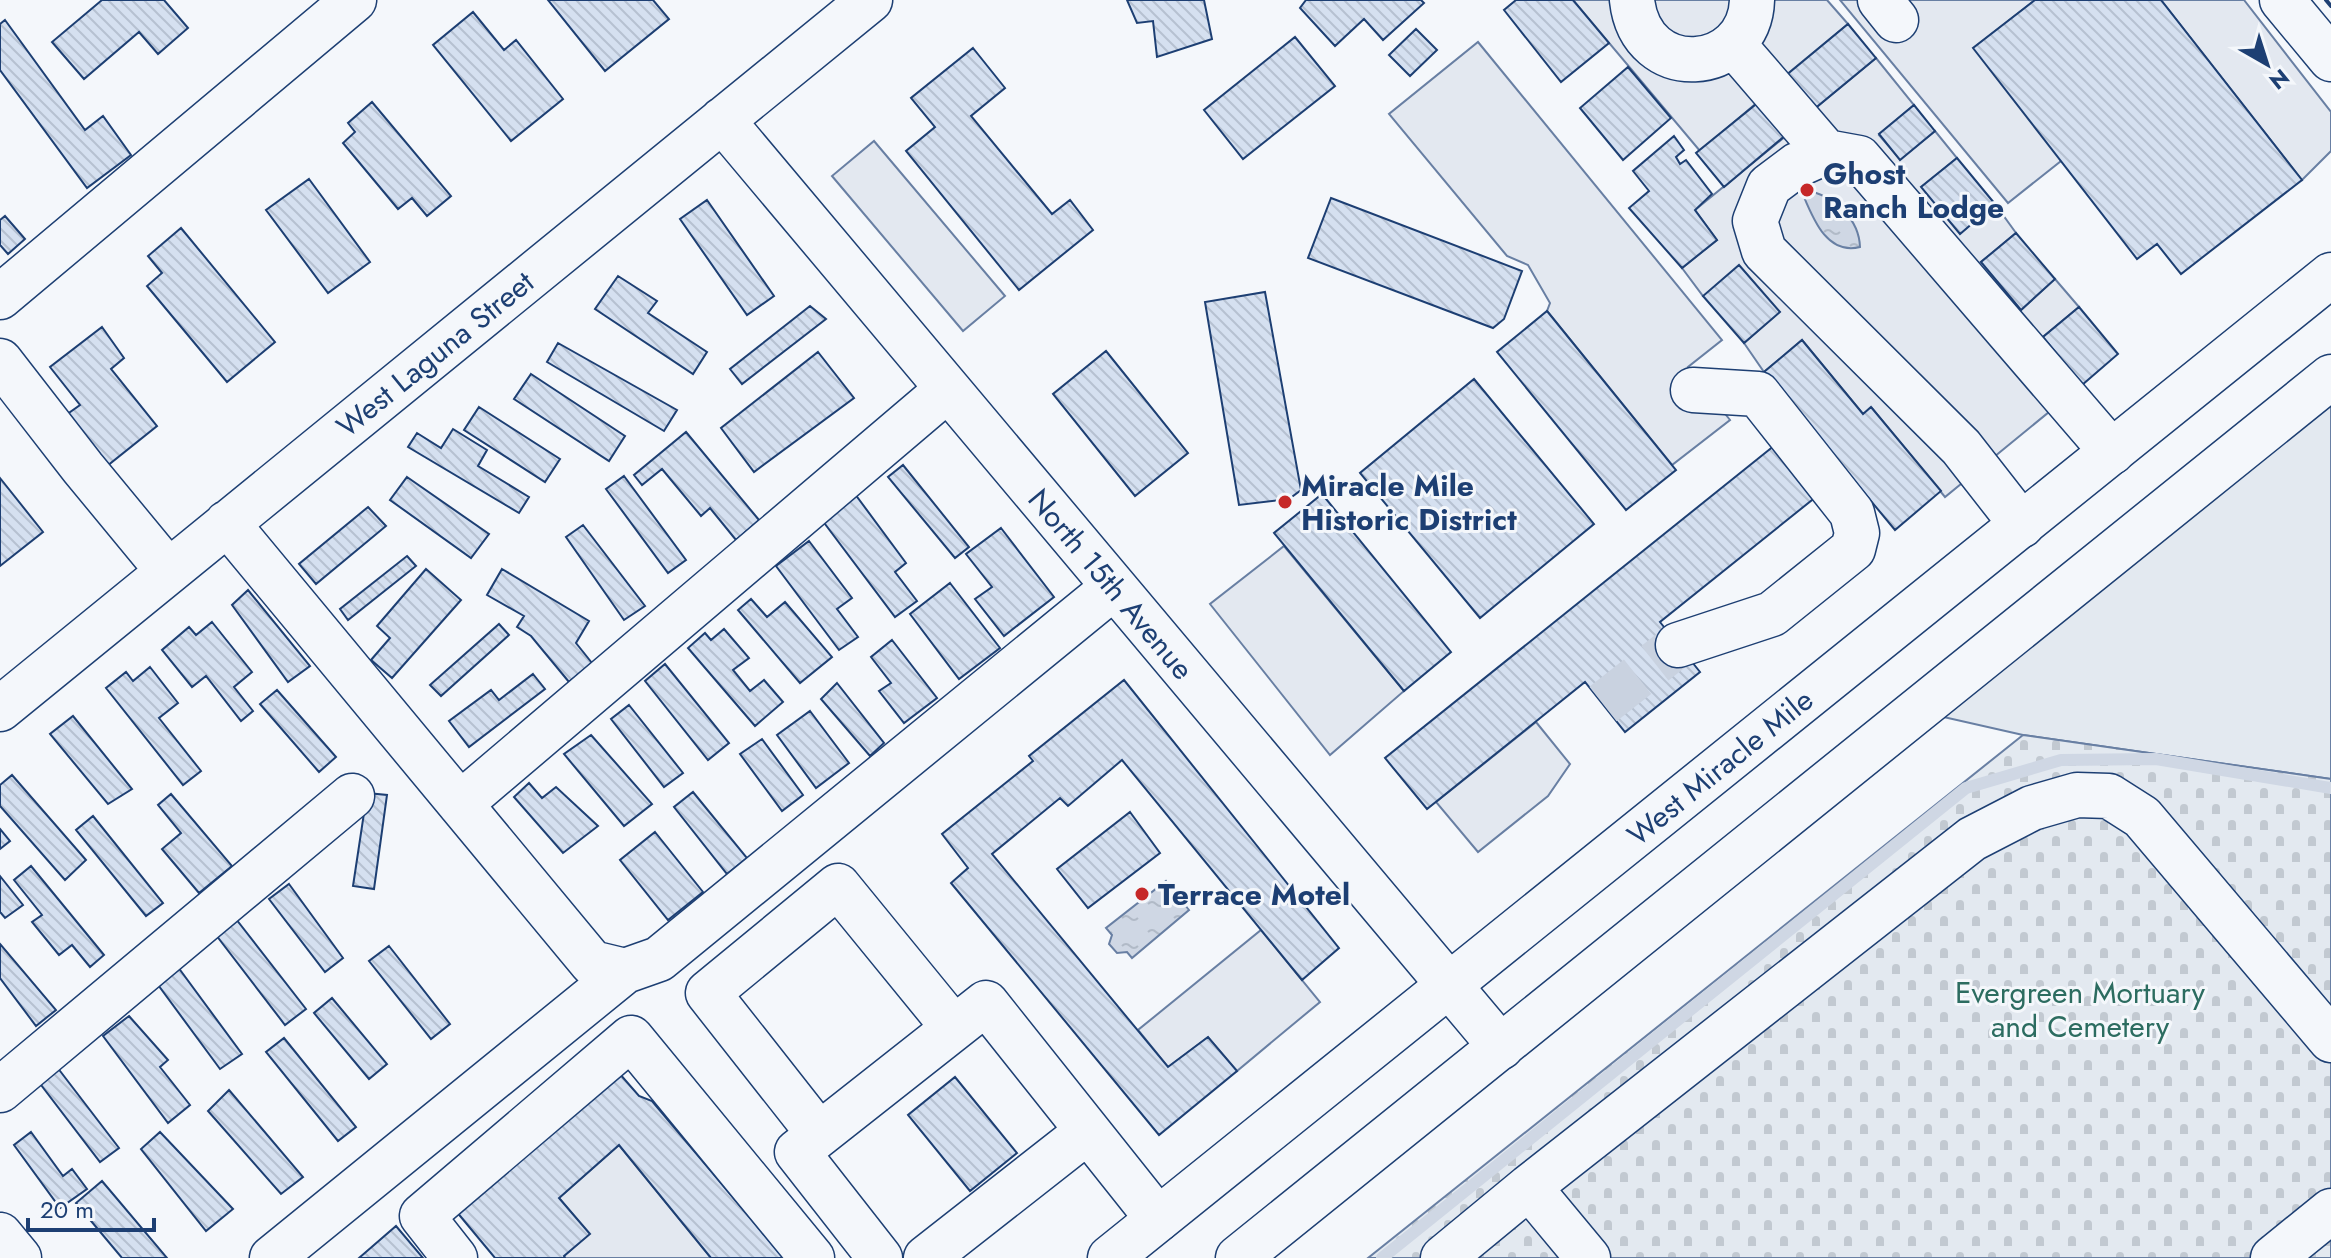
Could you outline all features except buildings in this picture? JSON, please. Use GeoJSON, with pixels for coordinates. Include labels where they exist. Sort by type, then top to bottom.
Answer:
{"type":"FeatureCollection","features":[{"type":"Feature","properties":{"kind":"main road"},"geometry":{"type":"LineString","coordinates":[[0,297],[354,0]]}},
{"type":"Feature","properties":{"kind":"main road","name":"West Laguna Street"},"geometry":{"type":"LineString","coordinates":[[0,709],[870,0]]}},
{"type":"Feature","properties":{"kind":"main road"},"geometry":{"type":"LineString","coordinates":[[1632,0],[1634,16],[1643,35],[1657,49],[1676,58],[1696,60],[1716,55],[1733,44],[1745,28],[1752,10],[1752,0]]}},
{"type":"Feature","properties":{"kind":"main road"},"geometry":{"type":"LineString","coordinates":[[2282,0],[2331,59]]}},
{"type":"Feature","properties":{"kind":"main road"},"geometry":{"type":"LineString","coordinates":[[1733,44],[1826,152]]}},
{"type":"Feature","properties":{"kind":"main road","name":"North 15th Avenue"},"geometry":{"type":"LineString","coordinates":[[722,120],[1501,1047]]}},
{"type":"Feature","properties":{"kind":"main road"},"geometry":{"type":"LineString","coordinates":[[2022,525],[1961,447],[1764,251],[1755,221],[1769,186],[1797,165],[1826,152],[1859,158],[2112,452]]}},
{"type":"Feature","properties":{"kind":"main road","name":"West Miracle Mile"},"geometry":{"type":"LineString","coordinates":[[1110,1258],[2331,275]]}},
{"type":"Feature","properties":{"kind":"main road"},"geometry":{"type":"LineString","coordinates":[[0,361],[168,571]]}},
{"type":"Feature","properties":{"kind":"main road"},"geometry":{"type":"LineString","coordinates":[[1238,1258],[2331,377]]}},
{"type":"Feature","properties":{"kind":"main road"},"geometry":{"type":"LineString","coordinates":[[460,804],[948,389]]}},
{"type":"Feature","properties":{"kind":"main road"},"geometry":{"type":"LineString","coordinates":[[1678,645],[1772,614],[1853,549],[1857,533],[1852,513],[1758,394],[1693,390]]}},
{"type":"Feature","properties":{"kind":"main road"},"geometry":{"type":"LineString","coordinates":[[227,523],[592,963],[625,971]]}},
{"type":"Feature","properties":{"kind":"main road"},"geometry":{"type":"LineString","coordinates":[[272,1258],[625,971],[659,959],[1114,587]]}},
{"type":"Feature","properties":{"kind":"main road"},"geometry":{"type":"LineString","coordinates":[[1443,1258],[1972,839],[2032,808],[2077,795],[2109,796],[2142,817],[2331,1040]]}},
{"type":"Feature","properties":{"kind":"main road"},"geometry":{"type":"LineString","coordinates":[[0,1090],[352,796]]}},
{"type":"Feature","properties":{"kind":"main road"},"geometry":{"type":"LineString","coordinates":[[819,1134],[708,993],[838,886],[954,1028]]}},
{"type":"Feature","properties":{"kind":"main road"},"geometry":{"type":"LineString","coordinates":[[880,1258],[797,1152],[986,1003],[1158,1219]]}},
{"type":"Feature","properties":{"kind":"main road"},"geometry":{"type":"LineString","coordinates":[[455,1258],[422,1216],[631,1038],[812,1258]]}},
{"type":"Feature","properties":{"kind":"main road"},"geometry":{"type":"LineString","coordinates":[[926,1258],[1088,1131]]}},
{"type":"Feature","properties":{"kind":"main road"},"geometry":{"type":"LineString","coordinates":[[1529,1187],[1588,1258]]}},
{"type":"Feature","properties":{"kind":"main road"},"geometry":{"type":"LineString","coordinates":[[2273,1258],[2331,1211]]}},
{"type":"Feature","properties":{"kind":"main road"},"geometry":{"type":"LineString","coordinates":[[0,1235],[19,1258]]}},
{"type":"Feature","properties":{"kind":"green space"},"geometry":{"type":"Polygon","coordinates":[[[2331,377],[2331,779],[2023,735],[1917,711],[2331,377]]]}},
{"type":"Feature","properties":{"kind":"green space","name":"Evergreen Mortuary and Cemetery"},"geometry":{"type":"Polygon","coordinates":[[[2023,735],[2331,779],[2331,1258],[1368,1258],[2023,735]]]}},
{"type":"Feature","properties":{"kind":"shaded area"},"geometry":{"type":"Polygon","coordinates":[[[1573,0],[1827,0],[1848,24],[1785,76],[1813,110],[1876,58],[1914,105],[1879,135],[1900,159],[1935,131],[1957,158],[1922,187],[1960,233],[1995,204],[2016,233],[1981,262],[2021,310],[2055,279],[2079,307],[2043,337],[2082,385],[1945,497],[1872,408],[1863,414],[1802,340],[1764,372],[1744,343],[1779,312],[1703,296],[1682,268],[1717,240],[1695,210],[1787,135],[1759,101],[1700,151],[1573,0]]]}},
{"type":"Feature","properties":{"kind":"shaded area"},"geometry":{"type":"Polygon","coordinates":[[[1840,0],[2035,0],[1974,48],[2066,157],[2008,203],[1840,0]]]}},
{"type":"Feature","properties":{"kind":"shaded area"},"geometry":{"type":"Polygon","coordinates":[[[2161,0],[2244,0],[2331,112],[2331,151],[2302,180],[2161,0]]]}},
{"type":"Feature","properties":{"kind":"shaded area"},"geometry":{"type":"Polygon","coordinates":[[[1478,42],[1722,340],[1688,367],[1730,420],[1672,465],[1547,311],[1550,303],[1528,265],[1507,256],[1389,114],[1478,42]]]}},
{"type":"Feature","properties":{"kind":"shaded area"},"geometry":{"type":"Polygon","coordinates":[[[874,141],[1005,296],[963,331],[832,176],[874,141]]]}},
{"type":"Feature","properties":{"kind":"shaded area"},"geometry":{"type":"Polygon","coordinates":[[[1284,546],[1404,691],[1330,755],[1210,604],[1284,546]]]}},
{"type":"Feature","properties":{"kind":"shaded area"},"geometry":{"type":"Polygon","coordinates":[[[1536,722],[1570,764],[1548,796],[1478,852],[1436,802],[1536,722]]]}},
{"type":"Feature","properties":{"kind":"shaded area"},"geometry":{"type":"Polygon","coordinates":[[[1261,930],[1320,1002],[1237,1071],[1208,1037],[1168,1067],[1138,1030],[1261,930]]]}},
{"type":"Feature","properties":{"kind":"shaded area"},"geometry":{"type":"Polygon","coordinates":[[[619,1145],[711,1258],[565,1258],[589,1234],[559,1198],[619,1145]]]}},
{"type":"Feature","properties":{"kind":"water"},"geometry":{"type":"Polygon","coordinates":[[[1811,191],[1829,199],[1851,219],[1860,247],[1839,246],[1824,234],[1804,197],[1811,191]]]}},
{"type":"Feature","properties":{"kind":"water"},"geometry":{"type":"Polygon","coordinates":[[[1166,881],[1189,910],[1132,958],[1127,952],[1117,953],[1109,944],[1112,935],[1106,928],[1166,881]]]}},
{"type":"Feature","properties":{"kind":"waterway"},"geometry":{"type":"LineString","coordinates":[[1382,1258],[1966,788],[2061,760],[2156,759],[2331,788]]}},
{"type":"Feature","properties":{"kind":"tunnel"},"geometry":{"type":"LineString","coordinates":[[1603,704],[1678,645]]}},
{"type":"Feature","properties":{"kind":"wall"},"geometry":{"type":"LineString","coordinates":[[2326,0],[2331,6]]}},
{"type":"Feature","properties":{"kind":"place","name":"Ghost Ranch Lodge"},"geometry":{"type":"Point","coordinates":[1807,190]}},
{"type":"Feature","properties":{"kind":"place","name":"Miracle Mile Historic District"},"geometry":{"type":"Point","coordinates":[1285,502]}},
{"type":"Feature","properties":{"kind":"place","name":"Terrace Motel"},"geometry":{"type":"Point","coordinates":[1142,894]}}]}
